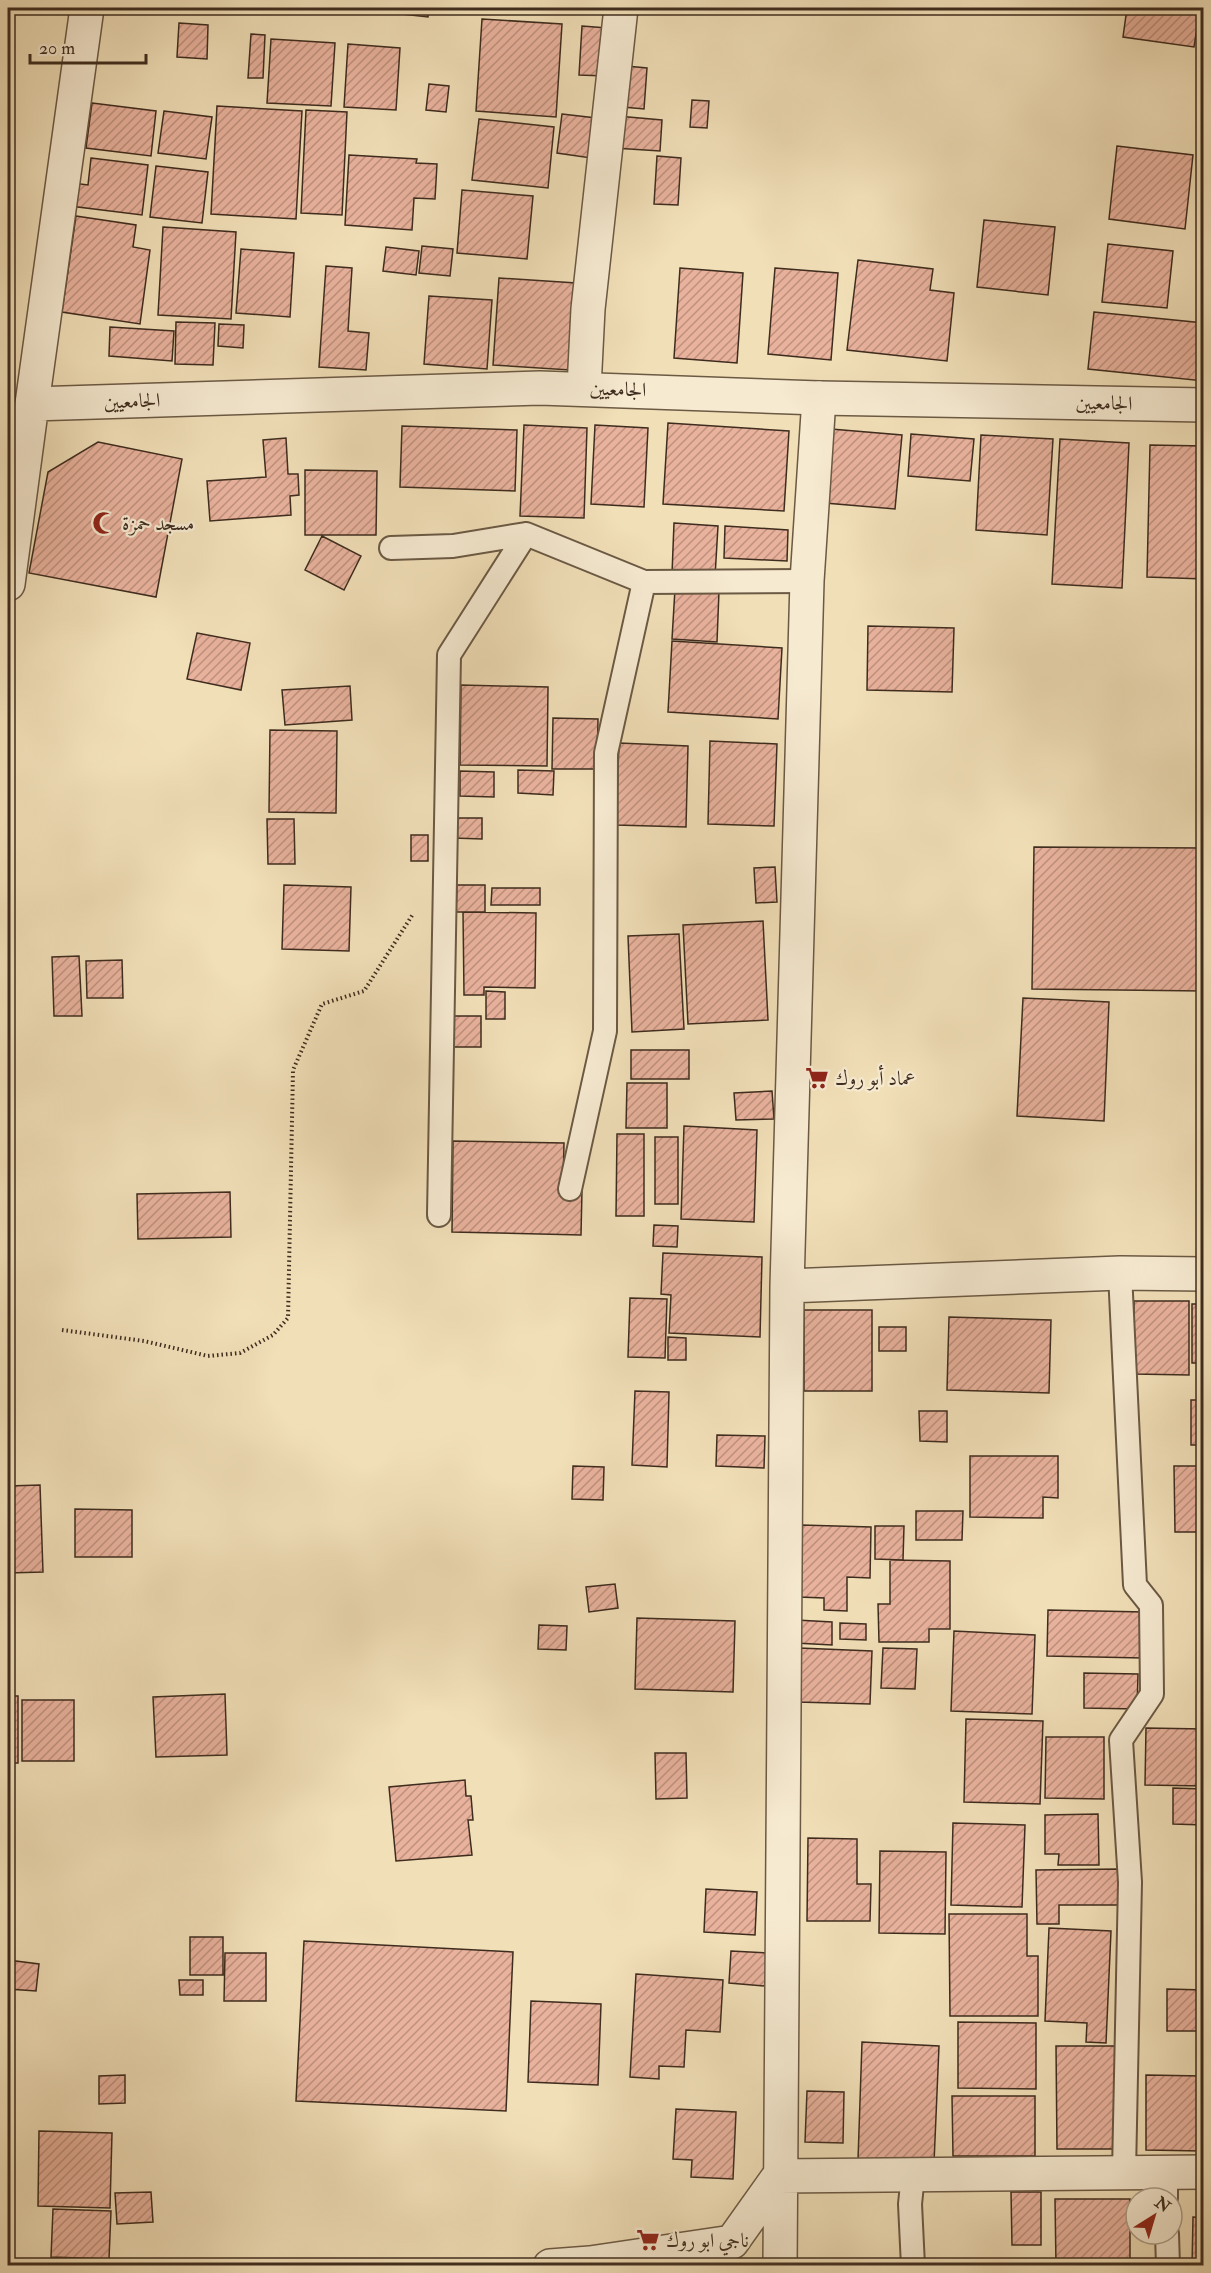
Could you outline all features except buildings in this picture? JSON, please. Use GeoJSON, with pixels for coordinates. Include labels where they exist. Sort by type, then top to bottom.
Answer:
{"type":"FeatureCollection","features":[{"type":"Feature","properties":{"kind":"street"},"geometry":{"type":"LineString","coordinates":[[8,584],[87,8]]}},
{"type":"Feature","properties":{"kind":"street"},"geometry":{"type":"LineString","coordinates":[[584,388],[588,309],[621,8]]}},
{"type":"Feature","properties":{"kind":"street","name":"الجامعيين"},"geometry":{"type":"LineString","coordinates":[[32,404],[584,388],[819,398],[1203,405]]}},
{"type":"Feature","properties":{"kind":"street"},"geometry":{"type":"LineString","coordinates":[[780,2265],[787,1286],[807,581],[819,398]]}},
{"type":"Feature","properties":{"kind":"street"},"geometry":{"type":"LineString","coordinates":[[787,1286],[1120,1273],[1203,1274]]}},
{"type":"Feature","properties":{"kind":"street"},"geometry":{"type":"LineString","coordinates":[[780,2176],[1124,2172],[1166,2185],[1203,2172]]}},
{"type":"Feature","properties":{"kind":"street"},"geometry":{"type":"LineString","coordinates":[[550,2265],[590,2264],[732,2242],[780,2176]]}},
{"type":"Feature","properties":{"kind":"lane"},"geometry":{"type":"LineString","coordinates":[[392,548],[453,546],[526,534],[644,582],[807,581]]}},
{"type":"Feature","properties":{"kind":"lane"},"geometry":{"type":"LineString","coordinates":[[439,1215],[449,655],[526,534]]}},
{"type":"Feature","properties":{"kind":"lane"},"geometry":{"type":"LineString","coordinates":[[570,1189],[605,1031],[606,753],[644,582]]}},
{"type":"Feature","properties":{"kind":"lane"},"geometry":{"type":"LineString","coordinates":[[1120,1273],[1135,1586],[1151,1605],[1152,1694],[1121,1740],[1130,1882],[1124,2172]]}},
{"type":"Feature","properties":{"kind":"lane"},"geometry":{"type":"LineString","coordinates":[[913,2175],[910,2204],[913,2265]]}},
{"type":"Feature","properties":{"kind":"lane"},"geometry":{"type":"LineString","coordinates":[[1167,2246],[1168,2265]]}},
{"type":"Feature","properties":{"kind":"path"},"geometry":{"type":"LineString","coordinates":[[62,1330],[144,1341],[208,1356],[240,1353],[273,1335],[288,1318],[293,1070],[322,1004],[364,991],[415,910]]}},
{"type":"Feature","properties":{"kind":"place","name":"مسجد حمزة"},"geometry":{"type":"Point","coordinates":[104,523]}},
{"type":"Feature","properties":{"kind":"place","name":"عماد أبو روك"},"geometry":{"type":"Point","coordinates":[817,1078]}},
{"type":"Feature","properties":{"kind":"place","name":"ناجي ابو روك"},"geometry":{"type":"Point","coordinates":[648,2240]}}]}
